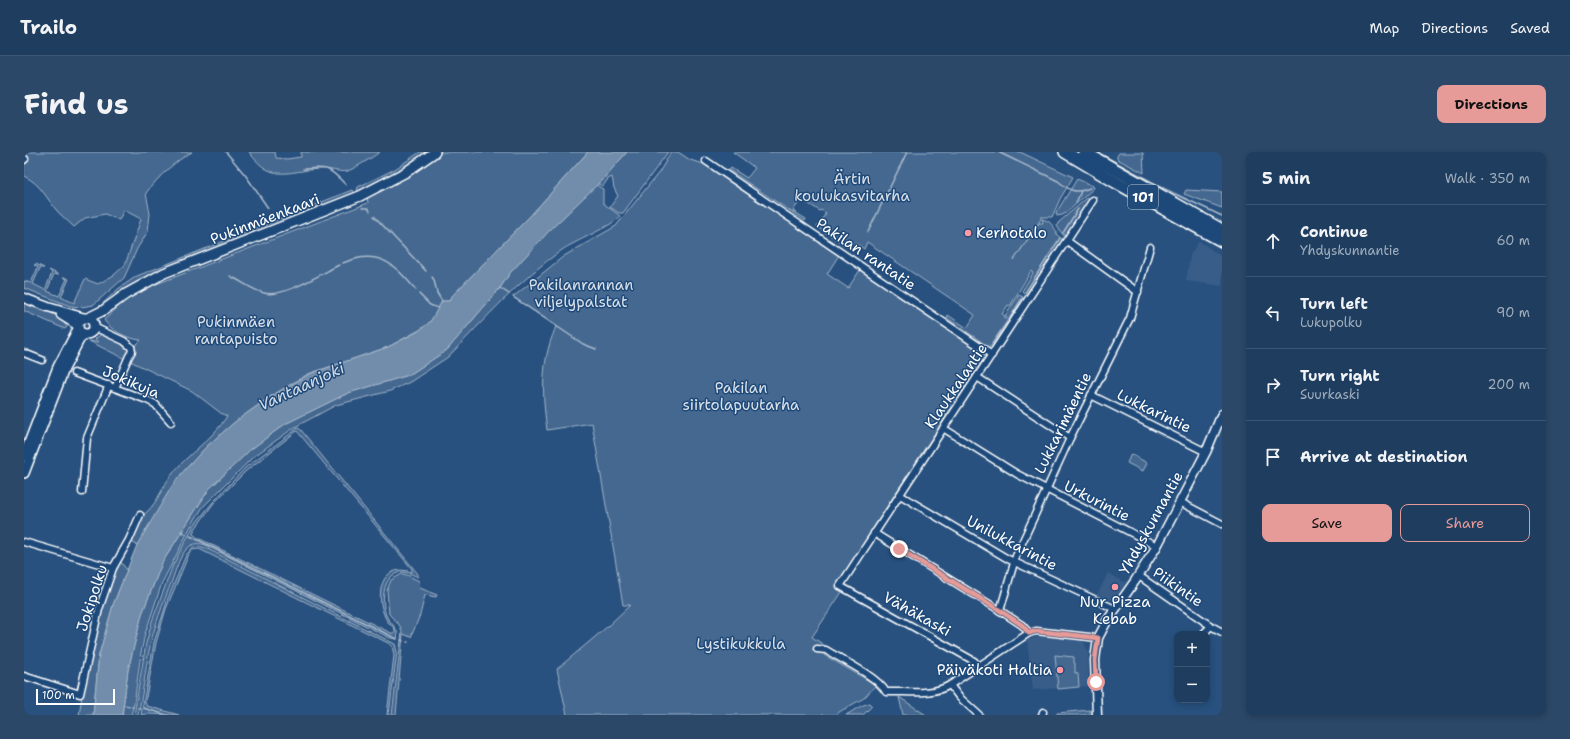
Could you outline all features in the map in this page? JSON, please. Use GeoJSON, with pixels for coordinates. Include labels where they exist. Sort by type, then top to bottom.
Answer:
{"type":"FeatureCollection","features":[{"type":"Feature","properties":{"kind":"highway","name":"101"},"geometry":{"type":"LineString","coordinates":[[1065,152],[1117,183],[1222,241]]}},
{"type":"Feature","properties":{"kind":"highway","name":"101"},"geometry":{"type":"LineString","coordinates":[[1084,152],[1222,230]]}},
{"type":"Feature","properties":{"kind":"main road","name":"Pukinmäenkaari"},"geometry":{"type":"LineString","coordinates":[[90,322],[90,332],[80,329],[80,320],[90,322],[101,317],[104,310],[126,294],[164,273],[360,196],[406,172],[434,152]]}},
{"type":"Feature","properties":{"kind":"main road"},"geometry":{"type":"LineString","coordinates":[[24,298],[90,322]]}},
{"type":"Feature","properties":{"kind":"main road"},"geometry":{"type":"LineString","coordinates":[[48,307],[80,329]]}},
{"type":"Feature","properties":{"kind":"main road"},"geometry":{"type":"LineString","coordinates":[[24,456],[58,367],[80,329]]}},
{"type":"Feature","properties":{"kind":"main road"},"geometry":{"type":"LineString","coordinates":[[24,473],[64,369],[79,340],[80,329]]}},
{"type":"Feature","properties":{"kind":"main road","name":"Yhdyskunnantie"},"geometry":{"type":"LineString","coordinates":[[1097,715],[1095,660],[1098,638],[1115,608],[1139,576],[1157,546],[1206,452],[1221,419]]}},
{"type":"Feature","properties":{"kind":"street","name":"Pakilan rantatie"},"geometry":{"type":"LineString","coordinates":[[706,162],[992,355]]}},
{"type":"Feature","properties":{"kind":"street","name":"Klaukkalantie"},"geometry":{"type":"LineString","coordinates":[[840,586],[1094,200]]}},
{"type":"Feature","properties":{"kind":"street"},"geometry":{"type":"LineString","coordinates":[[1067,241],[1138,292]]}},
{"type":"Feature","properties":{"kind":"street","name":"Lukkarimäentie"},"geometry":{"type":"LineString","coordinates":[[1000,611],[1014,561],[1070,438],[1130,318],[1150,247]]}},
{"type":"Feature","properties":{"kind":"street"},"geometry":{"type":"LineString","coordinates":[[82,492],[87,438],[112,386],[132,351],[131,347],[124,341],[90,322]]}},
{"type":"Feature","properties":{"kind":"street"},"geometry":{"type":"LineString","coordinates":[[24,353],[42,360]]}},
{"type":"Feature","properties":{"kind":"street","name":"Jokikuja"},"geometry":{"type":"LineString","coordinates":[[74,372],[155,404],[171,422]]}},
{"type":"Feature","properties":{"kind":"street"},"geometry":{"type":"LineString","coordinates":[[977,377],[1070,438]]}},
{"type":"Feature","properties":{"kind":"street","name":"Lukkarintie"},"geometry":{"type":"LineString","coordinates":[[1091,395],[1206,452]]}},
{"type":"Feature","properties":{"kind":"street","name":"Urkurintie"},"geometry":{"type":"LineString","coordinates":[[943,428],[1017,474],[1157,546]]}},
{"type":"Feature","properties":{"kind":"street","name":"Unilukkarintie"},"geometry":{"type":"LineString","coordinates":[[900,495],[1014,561],[1115,608]]}},
{"type":"Feature","properties":{"kind":"street"},"geometry":{"type":"LineString","coordinates":[[1180,502],[1222,524]]}},
{"type":"Feature","properties":{"kind":"street","name":"Jokipolku"},"geometry":{"type":"LineString","coordinates":[[24,676],[80,694],[100,609],[113,568],[129,540],[140,515]]}},
{"type":"Feature","properties":{"kind":"street"},"geometry":{"type":"LineString","coordinates":[[874,534],[1022,625],[1029,633]]}},
{"type":"Feature","properties":{"kind":"street"},"geometry":{"type":"LineString","coordinates":[[24,542],[113,568]]}},
{"type":"Feature","properties":{"kind":"street","name":"Piikintie"},"geometry":{"type":"LineString","coordinates":[[1139,576],[1222,632]]}},
{"type":"Feature","properties":{"kind":"street","name":"Vähäkaski"},"geometry":{"type":"LineString","coordinates":[[840,586],[974,660],[978,667]]}},
{"type":"Feature","properties":{"kind":"street"},"geometry":{"type":"LineString","coordinates":[[1206,631],[1211,626]]}},
{"type":"Feature","properties":{"kind":"street"},"geometry":{"type":"LineString","coordinates":[[817,648],[826,650],[874,680],[883,687],[886,692],[938,691],[950,685],[1029,633],[1036,631],[1050,632],[1098,638]]}},
{"type":"Feature","properties":{"kind":"street"},"geometry":{"type":"LineString","coordinates":[[950,685],[959,697],[979,715]]}},
{"type":"Feature","properties":{"kind":"shaded area"},"geometry":{"type":"Polygon","coordinates":[[[1199,241],[1222,257],[1222,286],[1186,281],[1190,255],[1199,241]]]}},
{"type":"Feature","properties":{"kind":"shaded area"},"geometry":{"type":"Polygon","coordinates":[[[1108,573],[1124,582],[1128,580],[1115,598],[1111,600],[1097,595],[1108,573]]]}},
{"type":"Feature","properties":{"kind":"shaded area","name":"Päiväkoti Haltia"},"geometry":{"type":"Polygon","coordinates":[[[1040,636],[1079,640],[1084,642],[1088,652],[1089,686],[1033,690],[1027,640],[1040,636]]]}},
{"type":"Feature","properties":{"kind":"green space"},"geometry":{"type":"Polygon","coordinates":[[[24,152],[192,152],[167,170],[146,193],[150,214],[148,231],[137,249],[124,278],[93,305],[82,307],[70,306],[24,288],[24,281],[31,283],[38,267],[34,265],[36,264],[44,268],[40,268],[33,284],[45,290],[52,273],[49,270],[58,274],[54,274],[47,291],[59,296],[67,279],[63,277],[69,279],[61,297],[74,303],[85,279],[98,284],[114,275],[125,265],[141,219],[124,210],[119,220],[105,214],[85,218],[74,227],[58,212],[39,187],[24,176],[24,152]]]}},
{"type":"Feature","properties":{"kind":"green space"},"geometry":{"type":"Polygon","coordinates":[[[249,152],[275,152],[276,158],[287,159],[301,157],[301,152],[380,152],[348,171],[343,172],[324,169],[283,173],[266,169],[249,152]]]}},
{"type":"Feature","properties":{"kind":"green space"},"geometry":{"type":"Polygon","coordinates":[[[420,152],[429,152],[397,173],[360,191],[357,190],[358,187],[395,169],[420,152]]]}},
{"type":"Feature","properties":{"kind":"green space","name":"Pukinmäen rantapuisto"},"geometry":{"type":"Polygon","coordinates":[[[440,152],[588,152],[531,215],[452,296],[449,301],[444,301],[430,322],[423,328],[388,347],[308,374],[271,396],[236,421],[207,446],[182,473],[137,545],[133,543],[132,539],[141,516],[154,504],[176,469],[207,440],[227,416],[222,414],[192,391],[130,361],[135,346],[141,340],[131,338],[120,333],[110,327],[104,320],[126,300],[146,288],[368,203],[367,197],[387,188],[405,177],[440,152]]]}},
{"type":"Feature","properties":{"kind":"green space"},"geometry":{"type":"Polygon","coordinates":[[[627,152],[668,152],[623,213],[619,213],[610,207],[618,196],[614,188],[612,177],[608,179],[603,186],[598,184],[627,152]]]}},
{"type":"Feature","properties":{"kind":"green space","name":"Pakilan siirtolapuutarha"},"geometry":{"type":"Polygon","coordinates":[[[671,152],[678,152],[690,160],[704,164],[839,255],[827,274],[848,288],[860,270],[986,355],[882,514],[837,587],[842,592],[812,637],[827,647],[824,655],[876,685],[864,698],[839,712],[837,715],[567,715],[557,669],[608,626],[630,605],[623,605],[592,423],[547,430],[544,409],[544,378],[546,356],[556,326],[513,297],[564,256],[616,226],[660,171],[671,152]]]}},
{"type":"Feature","properties":{"kind":"green space","name":"Ärtin koulukasvitarha"},"geometry":{"type":"Polygon","coordinates":[[[733,152],[1020,152],[1073,177],[1060,199],[1052,217],[1041,217],[1014,260],[1039,223],[1043,223],[1042,219],[1051,224],[1057,232],[1056,234],[1063,240],[1026,295],[1022,291],[1033,273],[1031,271],[1010,306],[1008,305],[1002,314],[1005,316],[1019,295],[1023,297],[1023,301],[1010,320],[1005,317],[1004,318],[1009,322],[993,345],[989,347],[947,318],[948,315],[967,328],[975,315],[867,242],[864,249],[855,243],[851,249],[817,227],[826,213],[821,210],[820,211],[801,199],[793,211],[806,219],[805,221],[729,170],[731,168],[747,178],[755,168],[733,152]]]}},
{"type":"Feature","properties":{"kind":"green space"},"geometry":{"type":"Polygon","coordinates":[[[1119,153],[1143,153],[1144,173],[1117,159],[1119,153]]]}},
{"type":"Feature","properties":{"kind":"green space"},"geometry":{"type":"Polygon","coordinates":[[[1077,179],[1093,186],[1094,188],[1066,213],[1057,216],[1056,213],[1077,179]]]}},
{"type":"Feature","properties":{"kind":"green space"},"geometry":{"type":"Polygon","coordinates":[[[596,185],[603,189],[603,203],[620,216],[617,220],[567,247],[547,261],[503,300],[448,357],[410,382],[390,391],[336,405],[295,427],[253,457],[203,507],[191,526],[162,583],[145,634],[131,715],[122,715],[128,670],[142,614],[162,563],[209,489],[250,450],[285,424],[348,393],[409,375],[447,350],[500,288],[510,273],[548,232],[596,185]]]}},
{"type":"Feature","properties":{"kind":"green space"},"geometry":{"type":"Polygon","coordinates":[[[352,190],[355,194],[178,264],[98,310],[97,309],[118,289],[137,276],[352,190]]]}},
{"type":"Feature","properties":{"kind":"green space"},"geometry":{"type":"Polygon","coordinates":[[[1186,190],[1222,192],[1222,208],[1184,194],[1186,190]]]}},
{"type":"Feature","properties":{"kind":"green space"},"geometry":{"type":"Polygon","coordinates":[[[1087,198],[1090,200],[1066,235],[1063,235],[1057,226],[1058,223],[1087,198]]]}},
{"type":"Feature","properties":{"kind":"green space"},"geometry":{"type":"Polygon","coordinates":[[[24,302],[54,314],[67,327],[65,329],[24,311],[24,302]]]}},
{"type":"Feature","properties":{"kind":"green space"},"geometry":{"type":"Polygon","coordinates":[[[103,333],[127,345],[129,350],[125,359],[89,341],[98,342],[95,339],[103,333]]]}},
{"type":"Feature","properties":{"kind":"green space"},"geometry":{"type":"Polygon","coordinates":[[[298,428],[301,430],[418,574],[418,577],[405,572],[395,574],[386,584],[384,600],[386,615],[396,629],[398,635],[397,639],[390,638],[205,545],[192,545],[182,555],[179,561],[153,633],[138,715],[134,715],[146,643],[152,621],[173,565],[194,525],[213,502],[246,467],[298,428]],[[297,431],[246,471],[213,504],[193,534],[198,538],[391,633],[395,633],[395,629],[385,617],[380,599],[383,582],[387,576],[393,572],[401,570],[412,572],[412,569],[297,431]]]}},
{"type":"Feature","properties":{"kind":"green space"},"geometry":{"type":"Polygon","coordinates":[[[1131,454],[1147,463],[1143,471],[1127,463],[1131,454]]]}},
{"type":"Feature","properties":{"kind":"green space"},"geometry":{"type":"Polygon","coordinates":[[[199,546],[206,548],[395,644],[397,652],[389,715],[387,715],[394,655],[392,646],[199,549],[192,550],[189,554],[166,609],[156,643],[145,703],[147,706],[179,715],[141,715],[154,642],[168,598],[186,555],[193,547],[199,546]]]}},
{"type":"Feature","properties":{"kind":"green space"},"geometry":{"type":"Polygon","coordinates":[[[120,561],[127,570],[113,605],[99,655],[93,715],[79,715],[94,639],[117,565],[120,561]]]}},
{"type":"Feature","properties":{"kind":"green space"},"geometry":{"type":"Polygon","coordinates":[[[402,574],[419,581],[420,588],[437,595],[436,597],[425,595],[420,615],[411,637],[403,634],[396,715],[392,715],[402,632],[400,626],[389,614],[387,590],[391,580],[402,574]]]}},
{"type":"Feature","properties":{"kind":"green space"},"geometry":{"type":"Polygon","coordinates":[[[1055,655],[1074,657],[1075,673],[1078,674],[1079,687],[1058,689],[1055,655]]]}},
{"type":"Feature","properties":{"kind":"green space"},"geometry":{"type":"Polygon","coordinates":[[[899,697],[926,715],[903,715],[899,697]]]}},
{"type":"Feature","properties":{"kind":"green space"},"geometry":{"type":"Polygon","coordinates":[[[869,703],[872,706],[863,715],[846,715],[861,706],[869,703]]]}},
{"type":"Feature","properties":{"kind":"green space"},"geometry":{"type":"Polygon","coordinates":[[[1090,710],[1090,715],[1057,715],[1057,713],[1090,710]]]}},
{"type":"Feature","properties":{"kind":"water","name":"Vantaanjoki"},"geometry":{"type":"Polygon","coordinates":[[[588,152],[627,152],[604,178],[548,232],[510,273],[500,288],[447,350],[409,375],[348,393],[285,424],[250,450],[209,489],[162,563],[142,614],[128,670],[122,715],[93,715],[99,655],[113,605],[137,545],[172,486],[182,473],[207,446],[236,421],[270,397],[309,374],[388,347],[417,332],[430,322],[442,301],[449,301],[452,296],[531,215],[588,152]]]}},
{"type":"Feature","properties":{"kind":"waterway"},"geometry":{"type":"LineString","coordinates":[[226,152],[246,176],[268,208]]}},
{"type":"Feature","properties":{"kind":"waterway"},"geometry":{"type":"LineString","coordinates":[[868,232],[907,152]]}},
{"type":"Feature","properties":{"kind":"waterway"},"geometry":{"type":"LineString","coordinates":[[998,152],[1058,181],[1069,189],[1080,191],[1090,188]]}},
{"type":"Feature","properties":{"kind":"waterway"},"geometry":{"type":"LineString","coordinates":[[1097,152],[1165,189],[1222,216]]}},
{"type":"Feature","properties":{"kind":"waterway"},"geometry":{"type":"LineString","coordinates":[[303,169],[323,168],[332,172],[346,185]]}},
{"type":"Feature","properties":{"kind":"waterway"},"geometry":{"type":"LineString","coordinates":[[1076,203],[1081,191]]}},
{"type":"Feature","properties":{"kind":"waterway"},"geometry":{"type":"LineString","coordinates":[[362,208],[368,208],[370,211]]}},
{"type":"Feature","properties":{"kind":"waterway"},"geometry":{"type":"LineString","coordinates":[[1063,233],[1078,209]]}},
{"type":"Feature","properties":{"kind":"waterway"},"geometry":{"type":"LineString","coordinates":[[374,216],[426,271]]}},
{"type":"Feature","properties":{"kind":"waterway"},"geometry":{"type":"LineString","coordinates":[[1025,293],[1060,238]]}},
{"type":"Feature","properties":{"kind":"waterway"},"geometry":{"type":"LineString","coordinates":[[343,263],[366,257],[385,261],[393,266],[416,290]]}},
{"type":"Feature","properties":{"kind":"waterway"},"geometry":{"type":"LineString","coordinates":[[230,276],[255,290],[272,294],[291,289],[339,265]]}},
{"type":"Feature","properties":{"kind":"waterway"},"geometry":{"type":"LineString","coordinates":[[432,277],[437,293],[442,301]]}},
{"type":"Feature","properties":{"kind":"waterway"},"geometry":{"type":"LineString","coordinates":[[500,288],[509,294]]}},
{"type":"Feature","properties":{"kind":"waterway"},"geometry":{"type":"LineString","coordinates":[[419,294],[430,305],[438,308]]}},
{"type":"Feature","properties":{"kind":"waterway"},"geometry":{"type":"LineString","coordinates":[[513,297],[583,344],[596,349]]}},
{"type":"Feature","properties":{"kind":"waterway"},"geometry":{"type":"LineString","coordinates":[[1010,318],[1022,298]]}},
{"type":"Feature","properties":{"kind":"waterway"},"geometry":{"type":"LineString","coordinates":[[992,344],[1007,322]]}},
{"type":"Feature","properties":{"kind":"waterway"},"geometry":{"type":"LineString","coordinates":[[181,531],[186,534]]}},
{"type":"Feature","properties":{"kind":"waterway"},"geometry":{"type":"LineString","coordinates":[[190,536],[397,639]]}},
{"type":"Feature","properties":{"kind":"waterway"},"geometry":{"type":"LineString","coordinates":[[124,705],[133,707]]}},
{"type":"Feature","properties":{"kind":"waterway"},"geometry":{"type":"LineString","coordinates":[[143,708],[167,715]]}},
{"type":"Feature","properties":{"kind":"place","name":"Kerhotalo"},"geometry":{"type":"Point","coordinates":[968,233]}},
{"type":"Feature","properties":{"kind":"place","name":"Nur Pizza Kebab"},"geometry":{"type":"Point","coordinates":[1115,587]}},
{"type":"Feature","properties":{"kind":"place","name":"Päiväkoti Haltia"},"geometry":{"type":"Point","coordinates":[1060,670]}},
{"type":"Feature","properties":{"kind":"route"},"geometry":{"type":"LineString","coordinates":[[899,549],[996,608],[1022,625],[1029,633],[1036,631],[1064,633],[1098,638],[1095,660],[1096,682]]}},
{"type":"Feature","properties":{"kind":"park label","name":"Pakilanrannan viljelypalstat"},"geometry":{"type":"Point","coordinates":[581,294]}},
{"type":"Feature","properties":{"kind":"park label","name":"Lystikukkula"},"geometry":{"type":"Point","coordinates":[741,644]}}]}
